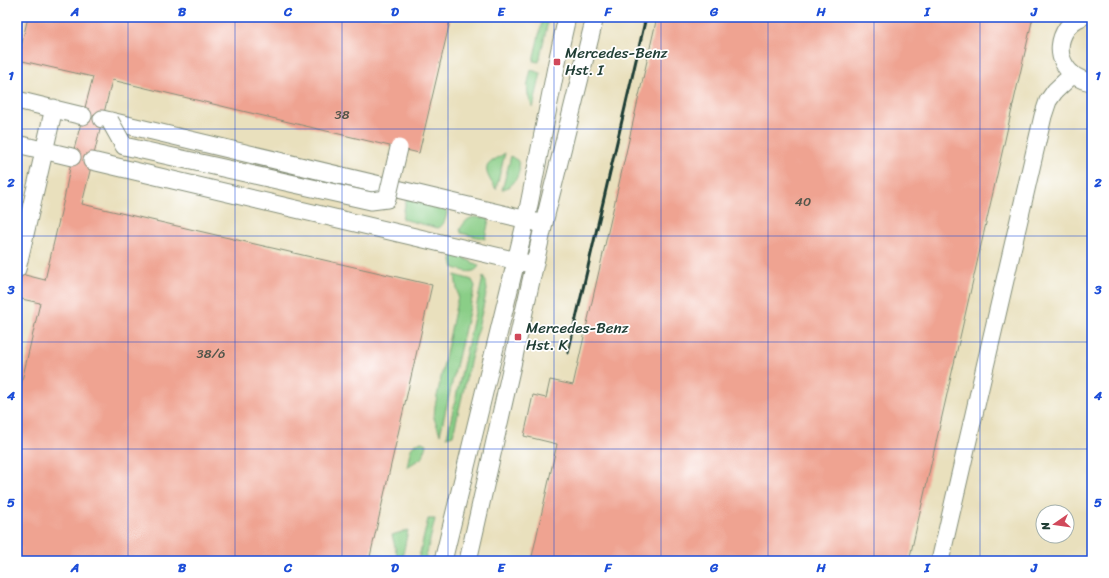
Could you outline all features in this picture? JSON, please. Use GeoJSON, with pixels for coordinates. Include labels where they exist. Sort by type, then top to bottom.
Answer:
{"type":"FeatureCollection","features":[{"type":"Feature","properties":{"kind":"street"},"geometry":{"type":"LineString","coordinates":[[443,561],[526,220],[557,62],[568,17]]}},
{"type":"Feature","properties":{"kind":"street"},"geometry":{"type":"LineString","coordinates":[[468,561],[544,223],[594,17]]}},
{"type":"Feature","properties":{"kind":"street"},"geometry":{"type":"LineString","coordinates":[[1080,17],[1070,24],[1064,33],[1060,44],[1061,56],[1065,66],[1072,74],[1081,80],[1092,82]]}},
{"type":"Feature","properties":{"kind":"street"},"geometry":{"type":"LineString","coordinates":[[940,561],[1043,116],[1048,101],[1055,91],[1072,74]]}},
{"type":"Feature","properties":{"kind":"street"},"geometry":{"type":"LineString","coordinates":[[17,100],[83,116]]}},
{"type":"Feature","properties":{"kind":"street"},"geometry":{"type":"LineString","coordinates":[[17,269],[54,108]]}},
{"type":"Feature","properties":{"kind":"street"},"geometry":{"type":"LineString","coordinates":[[399,148],[387,199],[371,201],[124,146],[106,120],[526,220],[544,223]]}},
{"type":"Feature","properties":{"kind":"street"},"geometry":{"type":"LineString","coordinates":[[17,144],[72,157]]}},
{"type":"Feature","properties":{"kind":"street"},"geometry":{"type":"LineString","coordinates":[[92,161],[535,265]]}},
{"type":"Feature","properties":{"kind":"green space"},"geometry":{"type":"Polygon","coordinates":[[[543,17],[549,17],[539,62],[533,61],[543,17]]]}},
{"type":"Feature","properties":{"kind":"green space"},"geometry":{"type":"Polygon","coordinates":[[[531,70],[541,73],[533,108],[528,93],[528,80],[531,70]]]}},
{"type":"Feature","properties":{"kind":"green space"},"geometry":{"type":"Polygon","coordinates":[[[505,153],[496,189],[489,178],[487,168],[491,162],[505,153]]]}},
{"type":"Feature","properties":{"kind":"green space"},"geometry":{"type":"Polygon","coordinates":[[[511,156],[517,160],[519,164],[518,175],[512,185],[502,190],[511,156]]]}},
{"type":"Feature","properties":{"kind":"green space"},"geometry":{"type":"Polygon","coordinates":[[[407,197],[443,207],[447,212],[442,226],[438,228],[402,219],[407,197]]]}},
{"type":"Feature","properties":{"kind":"green space"},"geometry":{"type":"Polygon","coordinates":[[[475,217],[489,219],[485,239],[461,233],[460,229],[465,222],[470,218],[475,217]]]}},
{"type":"Feature","properties":{"kind":"green space"},"geometry":{"type":"Polygon","coordinates":[[[456,254],[479,266],[471,272],[454,268],[452,260],[453,255],[456,254]]]}},
{"type":"Feature","properties":{"kind":"green space"},"geometry":{"type":"Polygon","coordinates":[[[455,275],[472,280],[475,286],[440,434],[434,418],[435,406],[458,296],[455,275]]]}},
{"type":"Feature","properties":{"kind":"green space"},"geometry":{"type":"Polygon","coordinates":[[[483,277],[486,282],[487,290],[453,435],[447,437],[483,277]]]}},
{"type":"Feature","properties":{"kind":"green space"},"geometry":{"type":"Polygon","coordinates":[[[422,442],[426,444],[423,457],[407,467],[410,451],[414,445],[422,442]]]}},
{"type":"Feature","properties":{"kind":"green space"},"geometry":{"type":"Polygon","coordinates":[[[428,519],[435,519],[425,561],[418,561],[428,519]]]}},
{"type":"Feature","properties":{"kind":"green space"},"geometry":{"type":"Polygon","coordinates":[[[408,530],[402,559],[399,561],[392,535],[408,530]]]}},
{"type":"Feature","properties":{"kind":"building"},"geometry":{"type":"Polygon","coordinates":[[[28,17],[451,17],[419,153],[112,80],[82,204],[432,285],[369,561],[17,561],[17,402],[40,303],[17,298],[17,273],[45,280],[72,157],[93,77],[18,60],[28,17]]]}},
{"type":"Feature","properties":{"kind":"building"},"geometry":{"type":"Polygon","coordinates":[[[657,17],[1033,17],[909,561],[531,561],[557,444],[524,436],[533,395],[546,398],[550,380],[573,385],[657,17]]]}},
{"type":"Feature","properties":{"kind":"railway"},"geometry":{"type":"LineString","coordinates":[[568,353],[646,17]]}},
{"type":"Feature","properties":{"kind":"place","name":"Mercedes-Benz Hst. I"},"geometry":{"type":"Point","coordinates":[557,62]}},
{"type":"Feature","properties":{"kind":"place","name":"Mercedes-Benz Hst. K"},"geometry":{"type":"Point","coordinates":[518,337]}}]}
